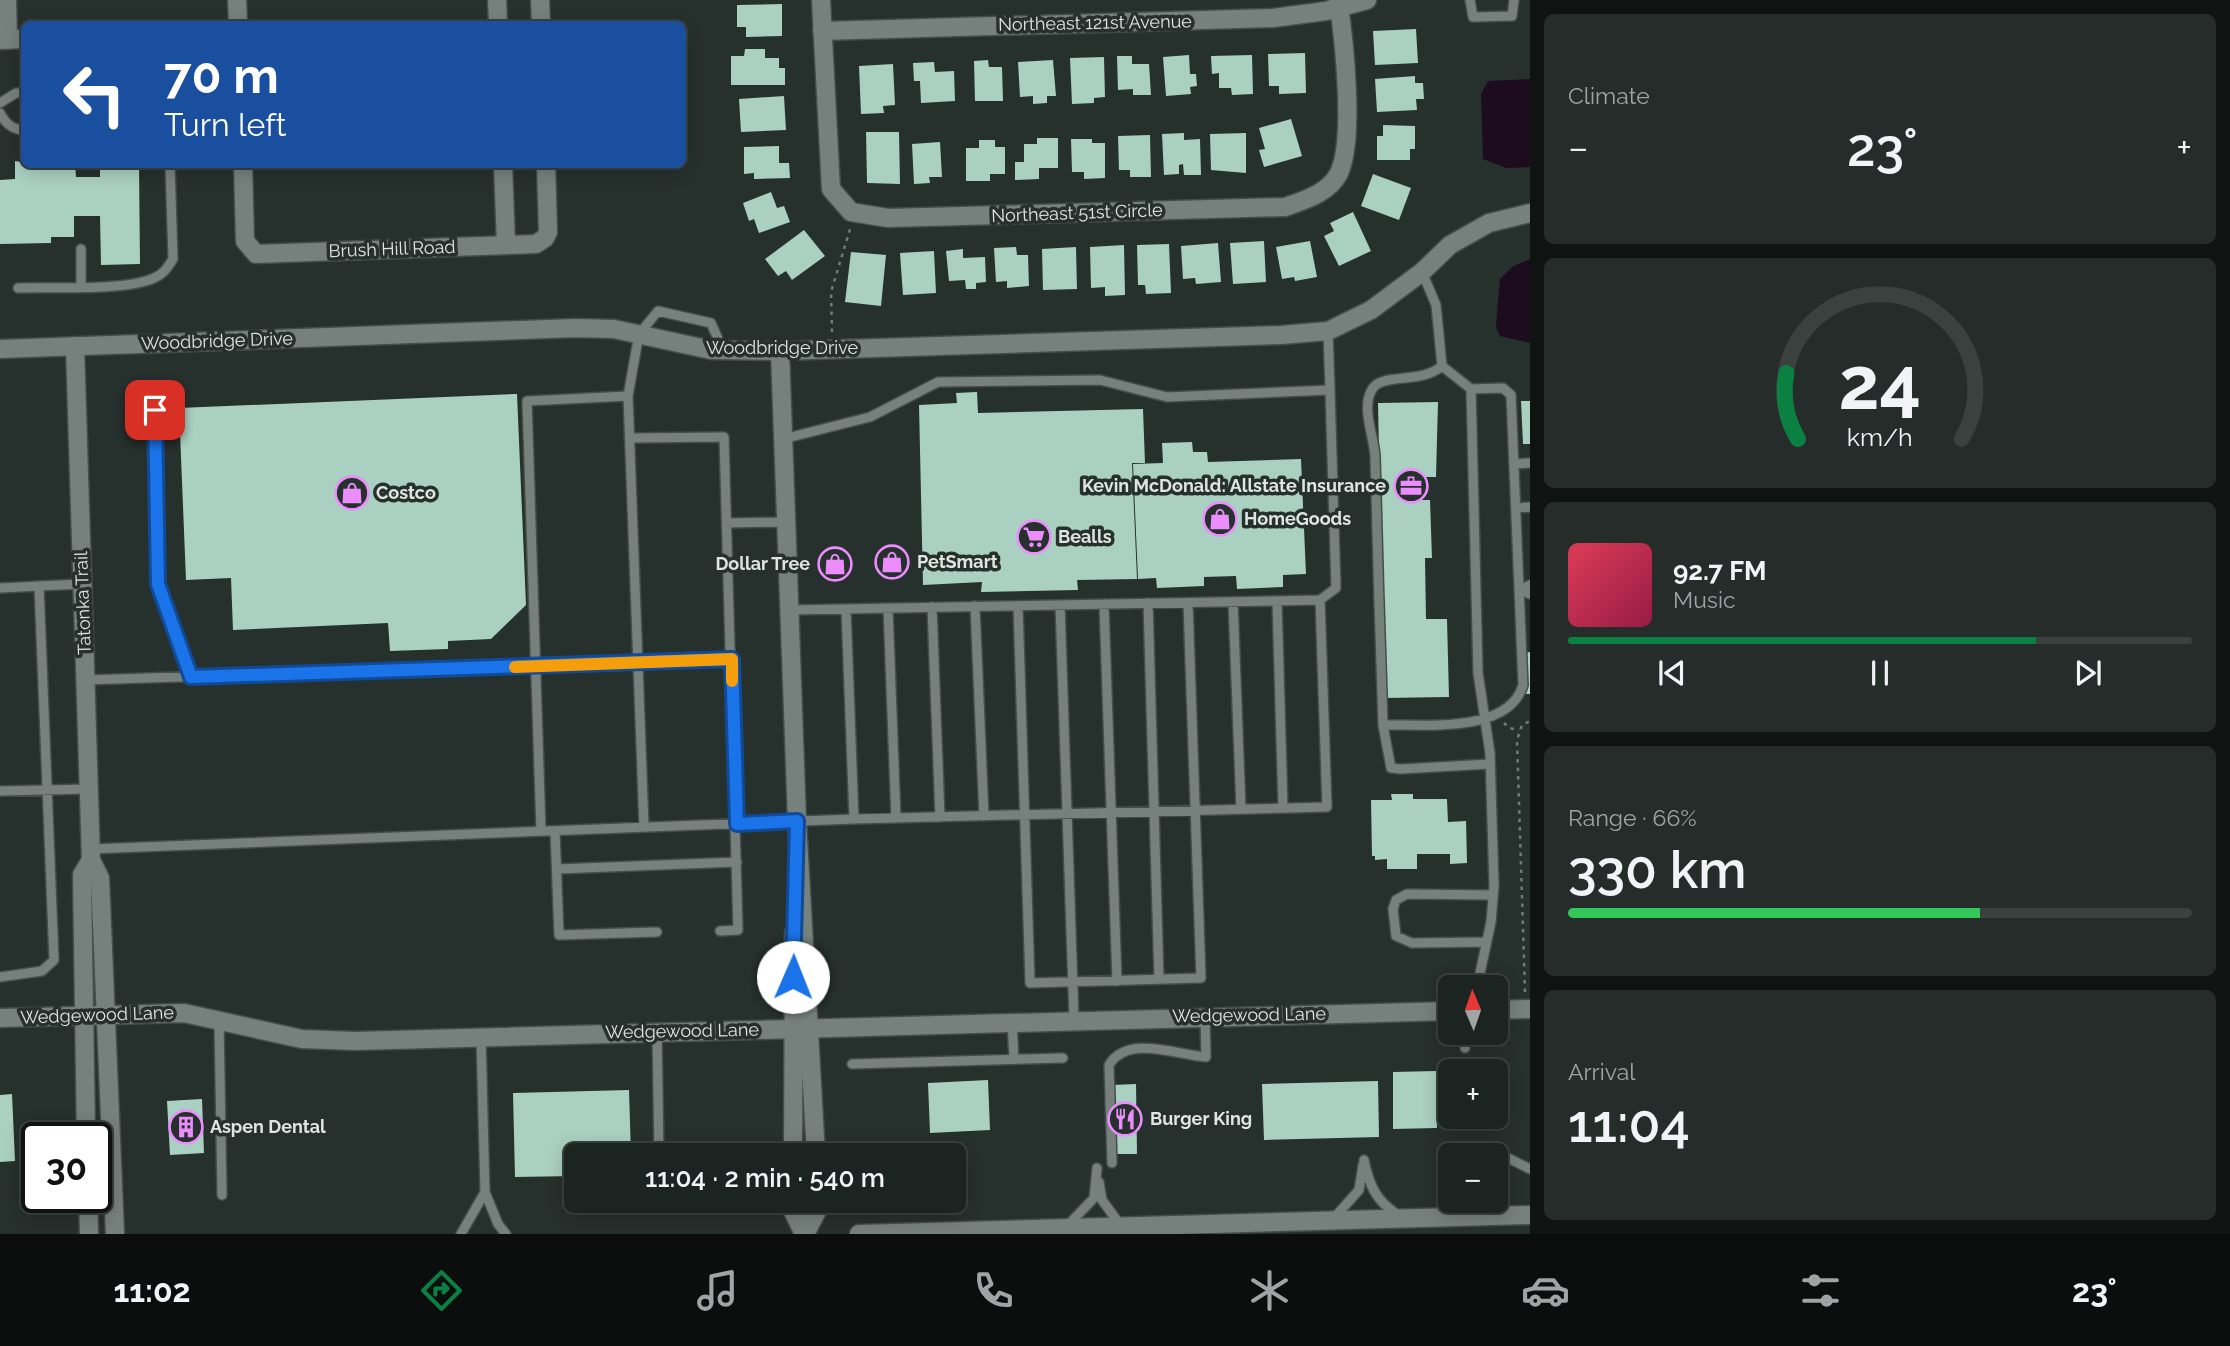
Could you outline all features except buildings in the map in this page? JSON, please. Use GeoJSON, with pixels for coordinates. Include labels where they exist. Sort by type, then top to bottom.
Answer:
{"type":"FeatureCollection","features":[{"type":"Feature","properties":{"kind":"street"},"geometry":{"type":"LineString","coordinates":[[7,0],[11,40]]}},
{"type":"Feature","properties":{"kind":"street"},"geometry":{"type":"LineString","coordinates":[[237,0],[238,21]]}},
{"type":"Feature","properties":{"kind":"street"},"geometry":{"type":"LineString","coordinates":[[498,0],[498,21]]}},
{"type":"Feature","properties":{"kind":"street"},"geometry":{"type":"LineString","coordinates":[[540,0],[541,21]]}},
{"type":"Feature","properties":{"kind":"street"},"geometry":{"type":"LineString","coordinates":[[821,0],[829,182],[836,195],[855,213]]}},
{"type":"Feature","properties":{"kind":"street","name":"Northeast 121st Avenue"},"geometry":{"type":"LineString","coordinates":[[821,31],[1273,18],[1367,0]]}},
{"type":"Feature","properties":{"kind":"street","name":"Northeast 51st Circle"},"geometry":{"type":"LineString","coordinates":[[855,213],[888,218],[976,217],[1285,207],[1308,200],[1327,188],[1339,174],[1345,151],[1346,84],[1338,4]]}},
{"type":"Feature","properties":{"kind":"street","name":"Brush Hill Road"},"geometry":{"type":"LineString","coordinates":[[243,168],[245,241],[256,254],[536,244],[545,238],[548,232],[546,168]]}},
{"type":"Feature","properties":{"kind":"street"},"geometry":{"type":"LineString","coordinates":[[503,168],[506,245]]}},
{"type":"Feature","properties":{"kind":"street","name":"Woodbridge Drive"},"geometry":{"type":"LineString","coordinates":[[0,349],[575,328],[614,329],[723,350],[780,351],[1281,335],[1328,331],[1371,310],[1422,272],[1450,245],[1489,223],[1530,213]]}},
{"type":"Feature","properties":{"kind":"street","name":"Tatonka Trail"},"geometry":{"type":"LineString","coordinates":[[75,346],[91,854]]}},
{"type":"Feature","properties":{"kind":"street"},"geometry":{"type":"LineString","coordinates":[[780,351],[797,821],[811,1027],[816,1143]]}},
{"type":"Feature","properties":{"kind":"street"},"geometry":{"type":"LineString","coordinates":[[793,1143],[792,1029],[797,821]]}},
{"type":"Feature","properties":{"kind":"street"},"geometry":{"type":"LineString","coordinates":[[91,854],[100,878],[115,1234]]}},
{"type":"Feature","properties":{"kind":"street"},"geometry":{"type":"LineString","coordinates":[[85,1122],[82,874],[91,854]]}},
{"type":"Feature","properties":{"kind":"street"},"geometry":{"type":"LineString","coordinates":[[1508,1010],[1528,1009]]}},
{"type":"Feature","properties":{"kind":"street","name":"Wedgewood Lane"},"geometry":{"type":"LineString","coordinates":[[0,1018],[184,1013],[302,1039],[1438,1011]]}},
{"type":"Feature","properties":{"kind":"street"},"geometry":{"type":"LineString","coordinates":[[88,1213],[89,1234]]}},
{"type":"Feature","properties":{"kind":"street"},"geometry":{"type":"LineString","coordinates":[[794,1213],[804,1234]]}},
{"type":"Feature","properties":{"kind":"street"},"geometry":{"type":"LineString","coordinates":[[804,1234],[816,1213]]}},
{"type":"Feature","properties":{"kind":"street"},"geometry":{"type":"LineString","coordinates":[[859,1234],[1530,1215]]}},
{"type":"Feature","properties":{"kind":"lane"},"geometry":{"type":"LineString","coordinates":[[1470,0],[1473,17],[1512,16],[1514,0]]}},
{"type":"Feature","properties":{"kind":"lane"},"geometry":{"type":"LineString","coordinates":[[0,103],[16,93],[21,93]]}},
{"type":"Feature","properties":{"kind":"lane"},"geometry":{"type":"LineString","coordinates":[[0,113],[4,121],[21,130]]}},
{"type":"Feature","properties":{"kind":"lane"},"geometry":{"type":"LineString","coordinates":[[18,288],[129,284],[152,280],[164,273],[173,259],[170,168]]}},
{"type":"Feature","properties":{"kind":"lane"},"geometry":{"type":"LineString","coordinates":[[81,249],[81,286]]}},
{"type":"Feature","properties":{"kind":"lane"},"geometry":{"type":"LineString","coordinates":[[1383,725],[1484,719],[1501,713],[1519,698],[1522,685],[1526,630],[1520,590],[1511,395],[1503,388],[1490,386],[1471,389],[1442,366],[1436,305],[1422,272]]}},
{"type":"Feature","properties":{"kind":"lane"},"geometry":{"type":"LineString","coordinates":[[644,827],[632,438],[628,396],[639,334],[658,310],[711,323],[723,350]]}},
{"type":"Feature","properties":{"kind":"lane"},"geometry":{"type":"LineString","coordinates":[[788,610],[1320,600],[1336,588],[1328,331]]}},
{"type":"Feature","properties":{"kind":"lane"},"geometry":{"type":"LineString","coordinates":[[1442,366],[1433,374],[1418,379],[1382,380],[1373,388],[1369,399],[1374,446],[1383,725],[1387,758],[1391,768],[1490,764]]}},
{"type":"Feature","properties":{"kind":"lane"},"geometry":{"type":"LineString","coordinates":[[783,439],[870,417],[939,382],[1100,380],[1167,397],[1330,390]]}},
{"type":"Feature","properties":{"kind":"lane"},"geometry":{"type":"LineString","coordinates":[[1471,389],[1478,673],[1490,764],[1493,895],[1479,975]]}},
{"type":"Feature","properties":{"kind":"lane"},"geometry":{"type":"LineString","coordinates":[[541,831],[527,401],[628,396]]}},
{"type":"Feature","properties":{"kind":"lane"},"geometry":{"type":"LineString","coordinates":[[155,410],[158,584],[191,677]]}},
{"type":"Feature","properties":{"kind":"lane"},"geometry":{"type":"LineString","coordinates":[[632,438],[724,437],[738,930],[720,931]]}},
{"type":"Feature","properties":{"kind":"lane"},"geometry":{"type":"LineString","coordinates":[[1514,464],[1530,463]]}},
{"type":"Feature","properties":{"kind":"lane"},"geometry":{"type":"LineString","coordinates":[[1516,508],[1530,507]]}},
{"type":"Feature","properties":{"kind":"lane"},"geometry":{"type":"LineString","coordinates":[[727,523],[785,522]]}},
{"type":"Feature","properties":{"kind":"lane"},"geometry":{"type":"LineString","coordinates":[[1518,552],[1530,551]]}},
{"type":"Feature","properties":{"kind":"lane"},"geometry":{"type":"LineString","coordinates":[[0,588],[82,584]]}},
{"type":"Feature","properties":{"kind":"lane"},"geometry":{"type":"LineString","coordinates":[[1520,590],[1530,585]]}},
{"type":"Feature","properties":{"kind":"lane"},"geometry":{"type":"LineString","coordinates":[[0,977],[42,971],[54,960],[50,790],[40,586]]}},
{"type":"Feature","properties":{"kind":"lane"},"geometry":{"type":"LineString","coordinates":[[1520,590],[1530,594]]}},
{"type":"Feature","properties":{"kind":"lane"},"geometry":{"type":"LineString","coordinates":[[91,854],[797,821],[1327,807],[1320,600]]}},
{"type":"Feature","properties":{"kind":"lane"},"geometry":{"type":"LineString","coordinates":[[1277,601],[1283,808]]}},
{"type":"Feature","properties":{"kind":"lane"},"geometry":{"type":"LineString","coordinates":[[1233,602],[1241,809]]}},
{"type":"Feature","properties":{"kind":"lane"},"geometry":{"type":"LineString","coordinates":[[1148,603],[1160,979]]}},
{"type":"Feature","properties":{"kind":"lane"},"geometry":{"type":"LineString","coordinates":[[1018,606],[1030,983],[1201,978],[1188,603]]}},
{"type":"Feature","properties":{"kind":"lane"},"geometry":{"type":"LineString","coordinates":[[1104,604],[1117,981]]}},
{"type":"Feature","properties":{"kind":"lane"},"geometry":{"type":"LineString","coordinates":[[1060,605],[1074,1019]]}},
{"type":"Feature","properties":{"kind":"lane"},"geometry":{"type":"LineString","coordinates":[[975,606],[984,816]]}},
{"type":"Feature","properties":{"kind":"lane"},"geometry":{"type":"LineString","coordinates":[[932,607],[940,817]]}},
{"type":"Feature","properties":{"kind":"lane"},"geometry":{"type":"LineString","coordinates":[[888,608],[896,818]]}},
{"type":"Feature","properties":{"kind":"lane"},"geometry":{"type":"LineString","coordinates":[[846,609],[854,820]]}},
{"type":"Feature","properties":{"kind":"lane"},"geometry":{"type":"LineString","coordinates":[[85,680],[732,659]]}},
{"type":"Feature","properties":{"kind":"lane"},"geometry":{"type":"LineString","coordinates":[[0,792],[89,789]]}},
{"type":"Feature","properties":{"kind":"lane"},"geometry":{"type":"LineString","coordinates":[[555,831],[559,935],[657,932]]}},
{"type":"Feature","properties":{"kind":"lane"},"geometry":{"type":"LineString","coordinates":[[557,869],[737,862]]}},
{"type":"Feature","properties":{"kind":"lane"},"geometry":{"type":"LineString","coordinates":[[1486,942],[1412,943],[1396,936],[1393,909],[1396,900],[1407,894],[1493,895]]}},
{"type":"Feature","properties":{"kind":"lane"},"geometry":{"type":"LineString","coordinates":[[1112,1163],[1109,1066],[1114,1057],[1122,1051],[1160,1049],[1177,1055],[1206,1057],[1205,1016]]}},
{"type":"Feature","properties":{"kind":"lane"},"geometry":{"type":"LineString","coordinates":[[219,1021],[222,1195]]}},
{"type":"Feature","properties":{"kind":"lane"},"geometry":{"type":"LineString","coordinates":[[1012,1021],[1014,1059]]}},
{"type":"Feature","properties":{"kind":"lane"},"geometry":{"type":"LineString","coordinates":[[657,1031],[659,1143]]}},
{"type":"Feature","properties":{"kind":"lane"},"geometry":{"type":"LineString","coordinates":[[481,1035],[485,1192],[498,1224],[506,1234]]}},
{"type":"Feature","properties":{"kind":"lane"},"geometry":{"type":"LineString","coordinates":[[852,1064],[1063,1058]]}},
{"type":"Feature","properties":{"kind":"lane"},"geometry":{"type":"LineString","coordinates":[[1508,1158],[1530,1169]]}},
{"type":"Feature","properties":{"kind":"lane"},"geometry":{"type":"LineString","coordinates":[[1332,1220],[1359,1190],[1364,1160],[1370,1186],[1385,1207],[1403,1218]]}},
{"type":"Feature","properties":{"kind":"lane"},"geometry":{"type":"LineString","coordinates":[[1065,1227],[1094,1198],[1097,1168],[1102,1200],[1121,1226]]}},
{"type":"Feature","properties":{"kind":"lane"},"geometry":{"type":"LineString","coordinates":[[461,1234],[485,1192]]}},
{"type":"Feature","properties":{"kind":"path"},"geometry":{"type":"LineString","coordinates":[[834,349],[831,292],[855,213]]}},
{"type":"Feature","properties":{"kind":"path"},"geometry":{"type":"LineString","coordinates":[[1501,713],[1509,728],[1519,730]]}},
{"type":"Feature","properties":{"kind":"path"},"geometry":{"type":"LineString","coordinates":[[1519,730],[1530,721]]}},
{"type":"Feature","properties":{"kind":"path"},"geometry":{"type":"LineString","coordinates":[[1519,730],[1528,1009]]}},
{"type":"Feature","properties":{"kind":"shaded area"},"geometry":{"type":"Polygon","coordinates":[[[1530,79],[1530,167],[1506,168],[1483,159],[1481,94],[1488,81],[1530,79]]]}},
{"type":"Feature","properties":{"kind":"shaded area"},"geometry":{"type":"Polygon","coordinates":[[[1530,259],[1530,343],[1500,336],[1496,327],[1500,279],[1512,267],[1530,259]]]}},
{"type":"Feature","properties":{"kind":"slow traffic"},"geometry":{"type":"LineString","coordinates":[[515,667],[732,659],[732,681]]}},
{"type":"Feature","properties":{"kind":"place","name":"Kevin McDonald: Allstate Insurance"},"geometry":{"type":"Point","coordinates":[1411,486]}},
{"type":"Feature","properties":{"kind":"place","name":"Costco"},"geometry":{"type":"Point","coordinates":[352,493]}},
{"type":"Feature","properties":{"kind":"place","name":"HomeGoods"},"geometry":{"type":"Point","coordinates":[1220,519]}},
{"type":"Feature","properties":{"kind":"place","name":"Bealls"},"geometry":{"type":"Point","coordinates":[1034,537]}},
{"type":"Feature","properties":{"kind":"place","name":"PetSmart"},"geometry":{"type":"Point","coordinates":[892,562]}},
{"type":"Feature","properties":{"kind":"place","name":"Dollar Tree"},"geometry":{"type":"Point","coordinates":[835,564]}},
{"type":"Feature","properties":{"kind":"place","name":"Burger King"},"geometry":{"type":"Point","coordinates":[1125,1119]}},
{"type":"Feature","properties":{"kind":"place","name":"Aspen Dental"},"geometry":{"type":"Point","coordinates":[186,1127]}},
{"type":"Feature","properties":{"kind":"route"},"geometry":{"type":"LineString","coordinates":[[155,410],[158,584],[191,677],[732,659],[737,824],[797,821],[793,977]]}}]}
